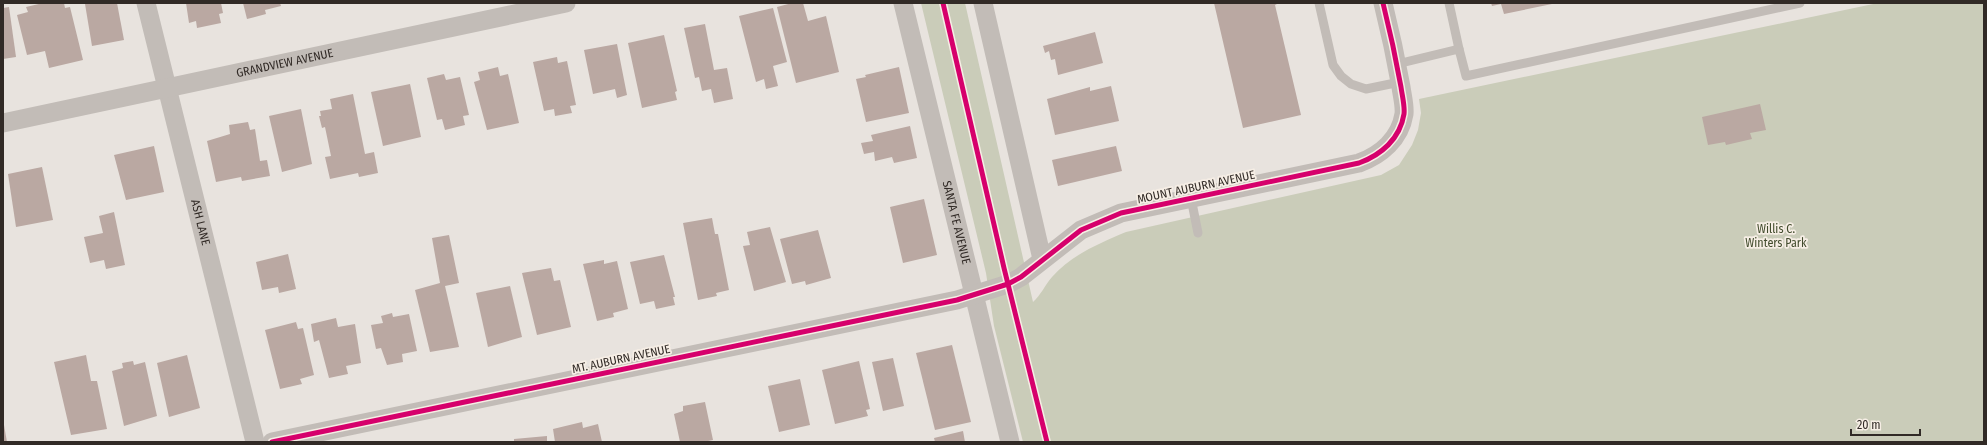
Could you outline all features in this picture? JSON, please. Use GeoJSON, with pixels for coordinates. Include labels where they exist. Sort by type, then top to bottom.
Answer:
{"type":"FeatureCollection","features":[{"type":"Feature","properties":{"kind":"street","name":"ASH LANE"},"geometry":{"type":"LineString","coordinates":[[146,3],[255,442]]}},
{"type":"Feature","properties":{"kind":"street","name":"GRANDVIEW AVENUE"},"geometry":{"type":"LineString","coordinates":[[3,123],[566,3]]}},
{"type":"Feature","properties":{"kind":"street","name":"SANTA FE AVENUE"},"geometry":{"type":"LineString","coordinates":[[903,3],[1010,442]]}},
{"type":"Feature","properties":{"kind":"street"},"geometry":{"type":"LineString","coordinates":[[983,3],[1042,259]]}},
{"type":"Feature","properties":{"kind":"street","name":"MOUNT AUBURN AVENUE"},"geometry":{"type":"LineString","coordinates":[[975,295],[1008,284],[1021,277],[1042,259],[1081,230],[1122,213],[1359,163],[1375,157],[1390,144],[1400,129],[1404,113],[1399,73],[1384,3]]}},
{"type":"Feature","properties":{"kind":"street","name":"MT. AUBURN AVENUE"},"geometry":{"type":"LineString","coordinates":[[272,442],[975,295]]}},
{"type":"Feature","properties":{"kind":"lane"},"geometry":{"type":"LineString","coordinates":[[1319,3],[1333,65],[1341,76],[1351,84],[1366,89],[1399,73],[1459,49]]}},
{"type":"Feature","properties":{"kind":"lane"},"geometry":{"type":"LineString","coordinates":[[1449,3],[1466,76],[1800,3]]}},
{"type":"Feature","properties":{"kind":"lane"},"geometry":{"type":"LineString","coordinates":[[1191,198],[1198,233]]}},
{"type":"Feature","properties":{"kind":"green space","name":"Willis C. Winters Park"},"geometry":{"type":"Polygon","coordinates":[[[921,3],[965,3],[1033,302],[1052,277],[1068,262],[1086,250],[1126,232],[1381,175],[1399,165],[1412,145],[1418,130],[1421,113],[1419,99],[1878,3],[1984,3],[1984,442],[1023,442],[994,326],[986,273],[921,3]]]}},
{"type":"Feature","properties":{"kind":"building"},"geometry":{"type":"Polygon","coordinates":[[[43,3],[64,3],[65,8],[70,7],[83,60],[49,68],[45,51],[27,55],[17,15],[28,12],[26,7],[43,3]]]}},
{"type":"Feature","properties":{"kind":"building"},"geometry":{"type":"Polygon","coordinates":[[[117,3],[124,40],[92,46],[85,4],[117,3]]]}},
{"type":"Feature","properties":{"kind":"building"},"geometry":{"type":"Polygon","coordinates":[[[186,3],[221,3],[223,13],[219,14],[221,23],[197,28],[196,21],[189,23],[186,3]]]}},
{"type":"Feature","properties":{"kind":"building"},"geometry":{"type":"Polygon","coordinates":[[[243,3],[280,3],[281,6],[265,10],[266,14],[247,19],[243,3]]]}},
{"type":"Feature","properties":{"kind":"building"},"geometry":{"type":"Polygon","coordinates":[[[792,3],[803,3],[808,21],[826,16],[839,72],[796,83],[777,7],[792,3]]]}},
{"type":"Feature","properties":{"kind":"building"},"geometry":{"type":"Polygon","coordinates":[[[1214,3],[1279,3],[1275,5],[1301,115],[1243,128],[1214,3]]]}},
{"type":"Feature","properties":{"kind":"building"},"geometry":{"type":"Polygon","coordinates":[[[1491,3],[1552,4],[1504,14],[1501,4],[1492,6],[1491,3]]]}},
{"type":"Feature","properties":{"kind":"building"},"geometry":{"type":"Polygon","coordinates":[[[9,7],[16,57],[3,59],[3,8],[9,7]]]}},
{"type":"Feature","properties":{"kind":"building"},"geometry":{"type":"Polygon","coordinates":[[[773,8],[787,62],[773,66],[778,86],[766,89],[764,79],[756,82],[739,16],[773,8]]]}},
{"type":"Feature","properties":{"kind":"building"},"geometry":{"type":"Polygon","coordinates":[[[705,24],[714,70],[727,68],[733,99],[714,103],[711,89],[702,91],[699,77],[695,78],[684,28],[705,24]]]}},
{"type":"Feature","properties":{"kind":"building"},"geometry":{"type":"Polygon","coordinates":[[[1095,32],[1103,63],[1058,75],[1055,59],[1051,60],[1049,51],[1045,53],[1043,46],[1095,32]]]}},
{"type":"Feature","properties":{"kind":"building"},"geometry":{"type":"Polygon","coordinates":[[[664,35],[677,91],[675,92],[677,100],[642,108],[628,43],[664,35]]]}},
{"type":"Feature","properties":{"kind":"building"},"geometry":{"type":"Polygon","coordinates":[[[617,44],[627,95],[617,98],[615,89],[593,94],[584,50],[617,44]]]}},
{"type":"Feature","properties":{"kind":"building"},"geometry":{"type":"Polygon","coordinates":[[[557,57],[558,63],[567,61],[576,105],[570,106],[572,113],[555,116],[554,109],[544,111],[533,62],[557,57]]]}},
{"type":"Feature","properties":{"kind":"building"},"geometry":{"type":"Polygon","coordinates":[[[498,67],[500,76],[508,74],[519,123],[487,130],[474,82],[480,80],[478,72],[498,67]]]}},
{"type":"Feature","properties":{"kind":"building"},"geometry":{"type":"Polygon","coordinates":[[[899,67],[909,113],[866,122],[856,79],[866,77],[865,75],[899,67]]]}},
{"type":"Feature","properties":{"kind":"building"},"geometry":{"type":"Polygon","coordinates":[[[444,74],[446,80],[460,77],[469,115],[463,116],[465,125],[445,130],[442,119],[437,120],[427,78],[444,74]]]}},
{"type":"Feature","properties":{"kind":"building"},"geometry":{"type":"Polygon","coordinates":[[[410,84],[421,137],[383,146],[371,92],[410,84]]]}},
{"type":"Feature","properties":{"kind":"building"},"geometry":{"type":"Polygon","coordinates":[[[1111,86],[1119,121],[1055,135],[1047,99],[1090,87],[1090,91],[1111,86]]]}},
{"type":"Feature","properties":{"kind":"building"},"geometry":{"type":"Polygon","coordinates":[[[353,94],[365,154],[374,152],[378,173],[359,177],[358,173],[330,179],[325,157],[331,156],[325,127],[322,128],[319,116],[321,116],[320,111],[332,109],[330,99],[353,94]]]}},
{"type":"Feature","properties":{"kind":"building"},"geometry":{"type":"Polygon","coordinates":[[[1760,104],[1766,130],[1750,133],[1752,139],[1726,145],[1725,142],[1708,145],[1702,117],[1760,104]]]}},
{"type":"Feature","properties":{"kind":"building"},"geometry":{"type":"Polygon","coordinates":[[[301,109],[312,164],[282,172],[269,116],[301,109]]]}},
{"type":"Feature","properties":{"kind":"building"},"geometry":{"type":"Polygon","coordinates":[[[248,122],[250,130],[255,129],[260,161],[267,160],[270,176],[242,181],[241,177],[216,182],[207,141],[230,134],[229,125],[248,122]]]}},
{"type":"Feature","properties":{"kind":"building"},"geometry":{"type":"Polygon","coordinates":[[[910,126],[917,158],[894,163],[892,157],[875,161],[874,152],[864,154],[861,143],[873,141],[871,135],[910,126]]]}},
{"type":"Feature","properties":{"kind":"building"},"geometry":{"type":"Polygon","coordinates":[[[154,146],[164,192],[126,200],[114,155],[154,146]]]}},
{"type":"Feature","properties":{"kind":"building"},"geometry":{"type":"Polygon","coordinates":[[[1116,146],[1122,171],[1058,186],[1052,160],[1116,146]]]}},
{"type":"Feature","properties":{"kind":"building"},"geometry":{"type":"Polygon","coordinates":[[[42,167],[53,220],[16,227],[8,174],[42,167]]]}},
{"type":"Feature","properties":{"kind":"building"},"geometry":{"type":"Polygon","coordinates":[[[924,199],[937,255],[903,263],[890,207],[924,199]]]}},
{"type":"Feature","properties":{"kind":"building"},"geometry":{"type":"Polygon","coordinates":[[[114,212],[125,265],[106,269],[104,260],[90,263],[84,237],[103,233],[99,216],[114,212]]]}},
{"type":"Feature","properties":{"kind":"building"},"geometry":{"type":"Polygon","coordinates":[[[712,218],[715,234],[718,234],[729,290],[716,293],[717,296],[698,300],[683,223],[712,218]]]}},
{"type":"Feature","properties":{"kind":"building"},"geometry":{"type":"Polygon","coordinates":[[[770,227],[786,282],[754,291],[743,246],[750,245],[747,232],[770,227]]]}},
{"type":"Feature","properties":{"kind":"building"},"geometry":{"type":"Polygon","coordinates":[[[818,230],[831,278],[806,285],[805,281],[792,284],[780,239],[818,230]]]}},
{"type":"Feature","properties":{"kind":"building"},"geometry":{"type":"Polygon","coordinates":[[[449,235],[459,283],[445,286],[459,347],[430,352],[415,290],[440,283],[432,238],[449,235]]]}},
{"type":"Feature","properties":{"kind":"building"},"geometry":{"type":"Polygon","coordinates":[[[288,254],[296,289],[279,293],[278,287],[262,290],[256,262],[288,254]]]}},
{"type":"Feature","properties":{"kind":"building"},"geometry":{"type":"Polygon","coordinates":[[[664,255],[675,297],[673,297],[675,305],[656,309],[654,301],[640,304],[630,262],[664,255]]]}},
{"type":"Feature","properties":{"kind":"building"},"geometry":{"type":"Polygon","coordinates":[[[604,260],[604,264],[617,261],[628,309],[613,313],[614,317],[597,321],[583,264],[604,260]]]}},
{"type":"Feature","properties":{"kind":"building"},"geometry":{"type":"Polygon","coordinates":[[[551,268],[554,281],[560,280],[571,327],[537,335],[522,273],[551,268]]]}},
{"type":"Feature","properties":{"kind":"building"},"geometry":{"type":"Polygon","coordinates":[[[510,286],[522,337],[488,347],[476,293],[510,286]]]}},
{"type":"Feature","properties":{"kind":"building"},"geometry":{"type":"Polygon","coordinates":[[[392,313],[393,317],[409,314],[417,351],[402,354],[403,362],[387,365],[381,348],[376,349],[371,325],[383,323],[381,316],[392,313]]]}},
{"type":"Feature","properties":{"kind":"building"},"geometry":{"type":"Polygon","coordinates":[[[336,318],[338,327],[355,324],[361,363],[346,366],[348,374],[329,378],[319,340],[314,342],[311,324],[336,318]]]}},
{"type":"Feature","properties":{"kind":"building"},"geometry":{"type":"Polygon","coordinates":[[[296,322],[298,329],[303,328],[314,375],[300,379],[302,384],[280,389],[265,330],[296,322]]]}},
{"type":"Feature","properties":{"kind":"building"},"geometry":{"type":"Polygon","coordinates":[[[952,345],[971,422],[935,430],[916,353],[952,345]]]}},
{"type":"Feature","properties":{"kind":"building"},"geometry":{"type":"Polygon","coordinates":[[[86,355],[91,381],[97,381],[107,429],[71,435],[54,362],[86,355]]]}},
{"type":"Feature","properties":{"kind":"building"},"geometry":{"type":"Polygon","coordinates":[[[187,355],[200,408],[169,417],[157,363],[187,355]]]}},
{"type":"Feature","properties":{"kind":"building"},"geometry":{"type":"Polygon","coordinates":[[[893,358],[904,406],[883,411],[872,362],[893,358]]]}},
{"type":"Feature","properties":{"kind":"building"},"geometry":{"type":"Polygon","coordinates":[[[133,361],[134,365],[145,362],[157,416],[124,426],[112,371],[123,368],[122,363],[133,361]]]}},
{"type":"Feature","properties":{"kind":"building"},"geometry":{"type":"Polygon","coordinates":[[[859,361],[870,409],[866,410],[868,416],[835,424],[822,370],[859,361]]]}},
{"type":"Feature","properties":{"kind":"building"},"geometry":{"type":"Polygon","coordinates":[[[800,379],[810,425],[779,432],[768,386],[800,379]]]}},
{"type":"Feature","properties":{"kind":"building"},"geometry":{"type":"Polygon","coordinates":[[[705,402],[713,440],[703,442],[680,442],[674,414],[683,411],[683,406],[705,402]]]}},
{"type":"Feature","properties":{"kind":"building"},"geometry":{"type":"Polygon","coordinates":[[[582,422],[583,428],[598,424],[602,442],[555,442],[553,429],[582,422]]]}},
{"type":"Feature","properties":{"kind":"building"},"geometry":{"type":"Polygon","coordinates":[[[4,425],[7,442],[3,442],[4,425]]]}},
{"type":"Feature","properties":{"kind":"building"},"geometry":{"type":"Polygon","coordinates":[[[963,431],[965,442],[935,442],[934,438],[963,431]]]}},
{"type":"Feature","properties":{"kind":"building"},"geometry":{"type":"Polygon","coordinates":[[[547,436],[547,442],[514,442],[514,439],[547,436]]]}},
{"type":"Feature","properties":{"kind":"cycle path"},"geometry":{"type":"LineString","coordinates":[[943,3],[1004,268],[1047,442]]}},
{"type":"Feature","properties":{"kind":"cycle path"},"geometry":{"type":"LineString","coordinates":[[272,442],[957,300],[1008,284],[1021,277],[1081,230],[1121,213],[1359,163],[1367,160],[1382,151],[1394,138],[1402,123],[1404,114],[1404,104],[1399,76],[1383,3]]}}]}
